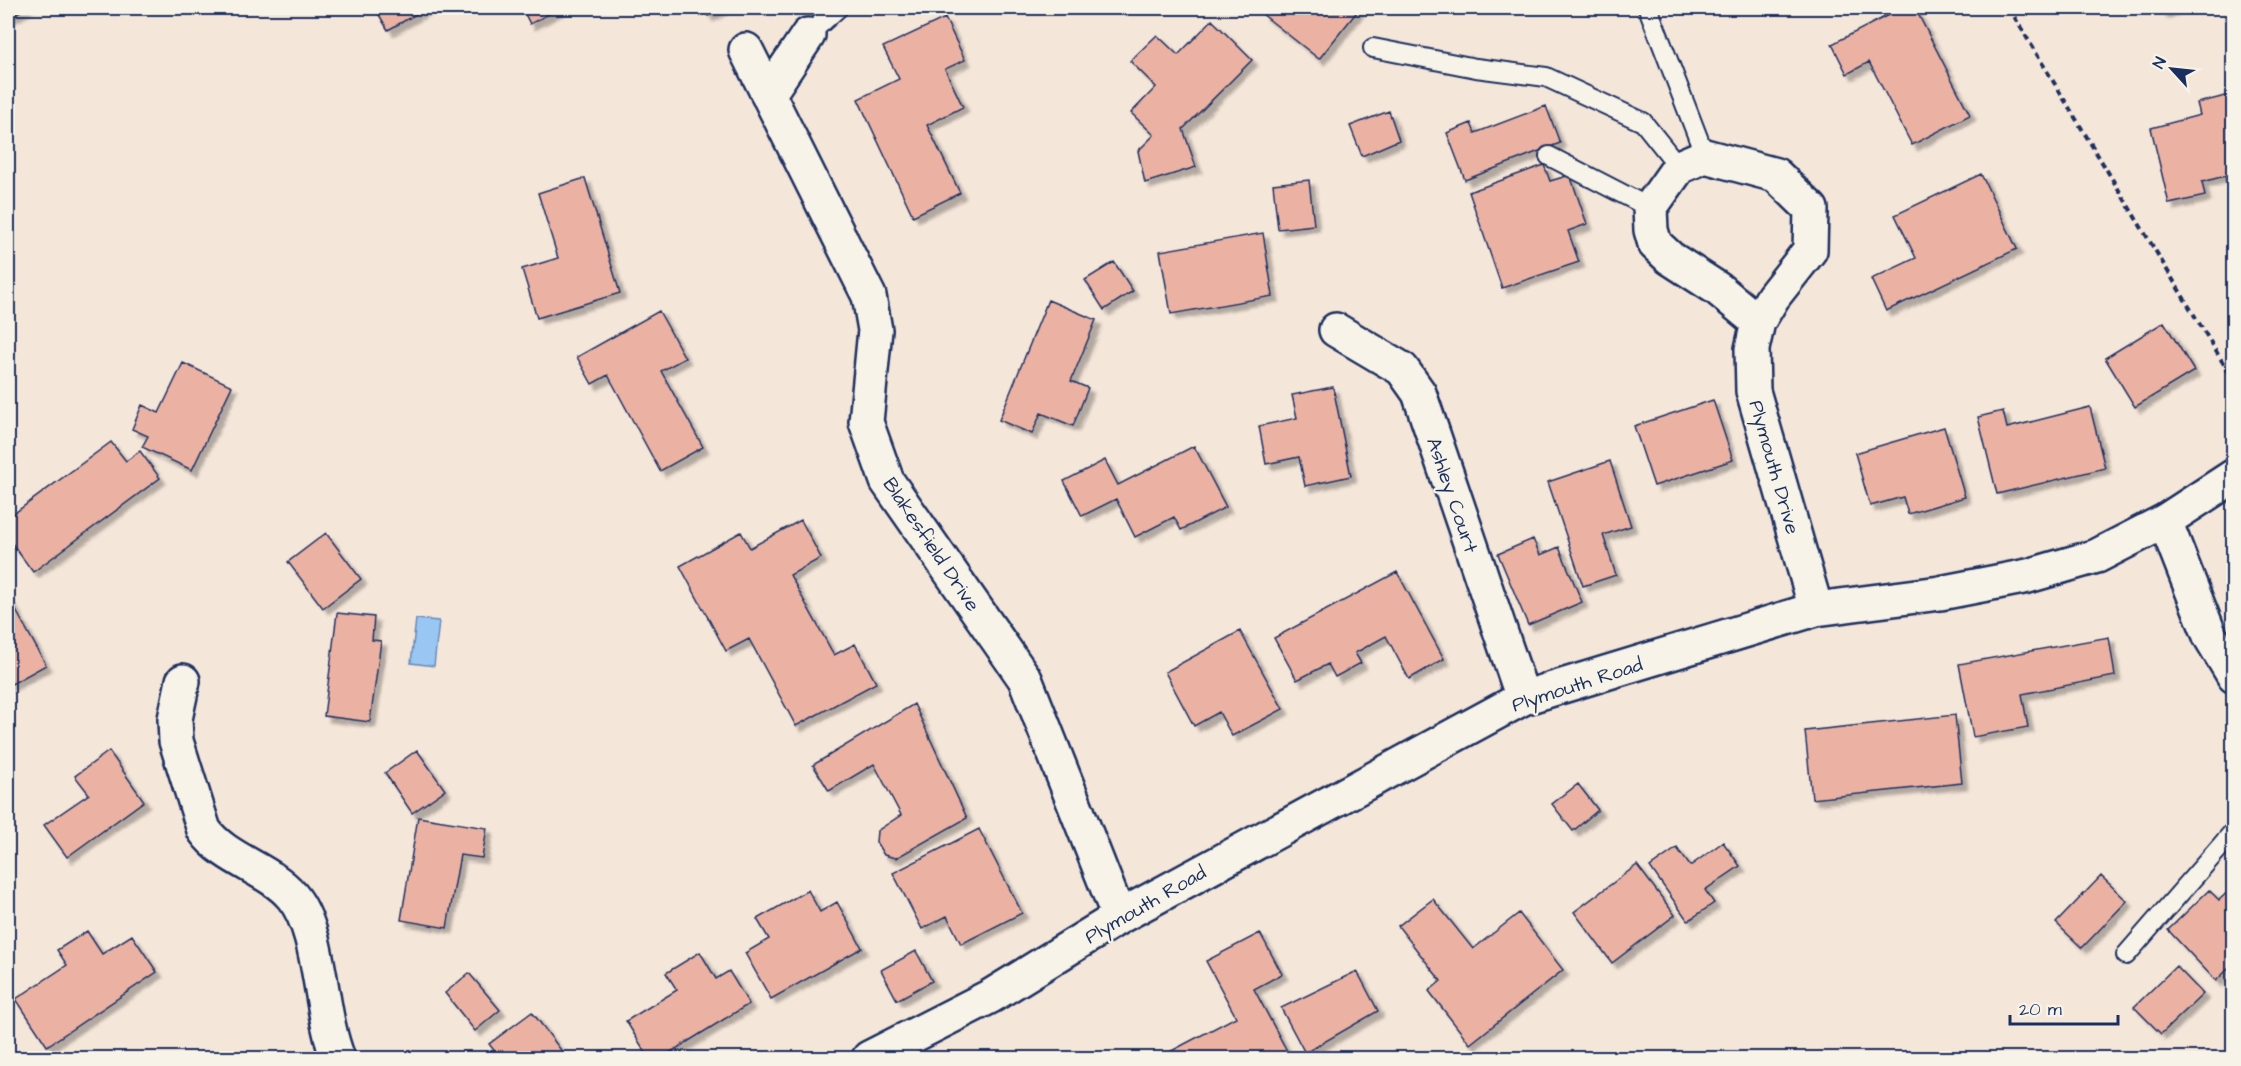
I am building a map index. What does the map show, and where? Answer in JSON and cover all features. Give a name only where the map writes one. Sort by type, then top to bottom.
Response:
[{"type":"street","points":[[768,95],[808,35]]},
{"type":"street","name":"Blakesfield Drive","points":[[746,50],[869,296],[875,330],[866,422],[887,481],[1025,679],[1119,917]]},
{"type":"street","points":[[1692,161],[1650,208],[1651,230],[1655,244],[1670,258],[1718,289],[1758,322]]},
{"type":"street","name":"Plymouth Drive","points":[[1692,161],[1776,175],[1811,210],[1810,250],[1773,297],[1758,322],[1752,349],[1754,391],[1816,609]]},
{"type":"street","name":"Ashley Court","points":[[1336,330],[1402,369],[1419,393],[1523,698]]},
{"type":"street","name":"Plymouth Road","points":[[868,1059],[991,996],[1119,917],[1523,698],[1816,609],[1940,593],[2028,576],[2097,556],[2165,521],[2234,476]]},
{"type":"street","points":[[2165,521],[2210,636],[2234,676]]},
{"type":"street","points":[[183,681],[175,719],[176,741],[204,830],[213,842],[283,886],[294,898],[310,929],[330,1039],[338,1059]]},
{"type":"lane","points":[[808,35],[838,8]]},
{"type":"lane","points":[[1648,8],[1692,161]]},
{"type":"lane","points":[[1373,48],[1476,68],[1546,77],[1642,122],[1692,161]]},
{"type":"lane","points":[[1549,156],[1650,208]]},
{"type":"lane","points":[[2126,955],[2234,831]]},
{"type":"path","points":[[2009,8],[2234,381]]},
{"type":"water","points":[[416,619],[439,621],[434,666],[411,663]]},
{"type":"building","points":[[8,8],[26,8],[8,18]]},
{"type":"building","points":[[375,8],[427,8],[388,30]]},
{"type":"building","points":[[522,8],[560,8],[530,24]]},
{"type":"building","points":[[703,8],[722,8],[708,16]]},
{"type":"building","points":[[1267,8],[1360,8],[1319,59],[1262,14]]},
{"type":"building","points":[[1902,8],[1915,8],[1970,115],[1912,145],[1869,62],[1847,74],[1832,44]]},
{"type":"building","points":[[2160,8],[2174,8],[2163,13]]},
{"type":"building","points":[[945,18],[965,60],[945,69],[963,107],[927,125],[960,193],[913,216],[858,99],[899,79],[883,47]]},
{"type":"building","points":[[1212,20],[1252,60],[1183,129],[1196,167],[1145,183],[1138,151],[1154,135],[1131,113],[1156,87],[1130,61],[1157,35],[1178,55]]},
{"type":"building","points":[[2234,94],[2234,211],[2225,176],[2202,182],[2205,196],[2169,204],[2151,128],[2200,115],[2197,103]]},
{"type":"building","points":[[1546,106],[1560,143],[1465,180],[1447,133],[1471,123],[1475,133]]},
{"type":"building","points":[[1389,111],[1399,140],[1362,156],[1350,126]]},
{"type":"building","points":[[1544,165],[1550,181],[1570,175],[1587,224],[1568,231],[1579,262],[1502,288],[1469,192]]},
{"type":"building","points":[[1981,174],[2017,249],[1886,311],[1871,279],[1916,258],[1895,215]]},
{"type":"building","points":[[585,178],[620,293],[537,318],[522,269],[558,258],[538,193]]},
{"type":"building","points":[[1309,180],[1314,225],[1278,229],[1273,184]]},
{"type":"building","points":[[1263,233],[1273,296],[1171,314],[1160,251]]},
{"type":"building","points":[[1114,262],[1133,291],[1104,310],[1085,280]]},
{"type":"building","points":[[1048,300],[1096,320],[1071,381],[1088,388],[1073,426],[1041,413],[1032,434],[999,420]]},
{"type":"building","points":[[659,311],[685,358],[661,371],[703,447],[660,471],[608,375],[592,384],[577,357]]},
{"type":"building","points":[[2164,322],[2194,371],[2135,407],[2105,358]]},
{"type":"building","points":[[183,363],[232,386],[192,470],[142,447],[148,436],[132,429],[142,405],[159,413]]},
{"type":"building","points":[[1333,387],[1351,476],[1305,486],[1299,457],[1266,464],[1259,426],[1297,418],[1292,395]]},
{"type":"building","points":[[1713,400],[1733,460],[1654,486],[1634,426]]},
{"type":"building","points":[[2090,407],[2105,468],[1997,494],[1978,417],[2003,411],[2007,428]]},
{"type":"building","points":[[1944,427],[1965,497],[1908,514],[1903,497],[1870,506],[1855,453]]},
{"type":"building","points":[[111,442],[126,461],[140,451],[160,478],[33,572],[8,538],[8,518]]},
{"type":"building","points":[[1194,446],[1226,507],[1181,530],[1174,517],[1135,537],[1116,499],[1082,516],[1064,481],[1105,460],[1118,485]]},
{"type":"building","points":[[1610,461],[1631,526],[1603,535],[1616,575],[1583,586],[1548,482]]},
{"type":"building","points":[[801,520],[821,558],[790,575],[834,655],[855,644],[876,683],[796,726],[749,639],[726,651],[680,566],[741,532],[750,548]]},
{"type":"building","points":[[326,533],[361,579],[323,608],[288,562]]},
{"type":"building","points":[[1533,539],[1540,555],[1559,547],[1582,602],[1528,625],[1498,554]]},
{"type":"building","points":[[1397,572],[1444,659],[1409,679],[1386,636],[1355,653],[1361,663],[1335,677],[1328,664],[1297,680],[1274,638]]},
{"type":"building","points":[[8,596],[46,665],[8,686]]},
{"type":"building","points":[[337,613],[374,617],[372,640],[381,641],[370,722],[324,716]]},
{"type":"building","points":[[1240,631],[1283,709],[1232,736],[1219,712],[1194,726],[1165,672]]},
{"type":"building","points":[[2109,637],[2115,676],[2022,694],[2028,727],[1973,737],[1959,664]]},
{"type":"building","points":[[914,704],[967,818],[896,858],[884,855],[876,842],[877,831],[901,815],[874,764],[829,791],[813,765]]},
{"type":"building","points":[[1955,715],[1962,783],[1812,799],[1805,731]]},
{"type":"building","points":[[417,750],[445,790],[412,813],[385,773]]},
{"type":"building","points":[[109,751],[144,801],[67,857],[44,825],[89,794],[75,776]]},
{"type":"building","points":[[1578,784],[1598,810],[1573,831],[1552,804]]},
{"type":"building","points":[[418,817],[487,828],[482,858],[460,855],[447,928],[401,920]]},
{"type":"building","points":[[979,829],[1022,913],[961,944],[947,916],[922,929],[893,873]]},
{"type":"building","points":[[1723,842],[1740,866],[1705,890],[1714,903],[1688,921],[1650,867],[1677,848],[1690,866]]},
{"type":"building","points":[[1637,865],[1675,915],[1612,963],[1574,912]]},
{"type":"building","points":[[2101,876],[2127,901],[2082,948],[2056,923]]},
{"type":"building","points":[[2234,886],[2234,967],[2232,965],[2216,981],[2168,930],[2209,890],[2219,900]]},
{"type":"building","points":[[808,890],[820,912],[837,902],[862,948],[771,999],[745,953],[769,939],[757,919]]},
{"type":"building","points":[[1433,899],[1473,949],[1519,913],[1563,970],[1470,1044],[1429,991],[1441,981],[1398,926]]},
{"type":"building","points":[[87,931],[102,954],[132,935],[157,972],[47,1046],[16,999],[67,965],[57,950]]},
{"type":"building","points":[[1260,933],[1282,974],[1254,989],[1287,1051],[1273,1058],[1161,1058],[1236,1017],[1206,961]]},
{"type":"building","points":[[916,951],[932,981],[897,1000],[881,970]]},
{"type":"building","points":[[700,952],[716,979],[729,971],[749,1004],[661,1058],[649,1058],[626,1021],[677,990],[666,973]]},
{"type":"building","points":[[2176,966],[2203,994],[2161,1034],[2134,1007]]},
{"type":"building","points":[[1357,971],[1378,1011],[1305,1053],[1281,1008]]},
{"type":"building","points":[[469,973],[500,1010],[475,1031],[445,993]]},
{"type":"building","points":[[532,1012],[567,1058],[500,1058],[489,1044]]}]
